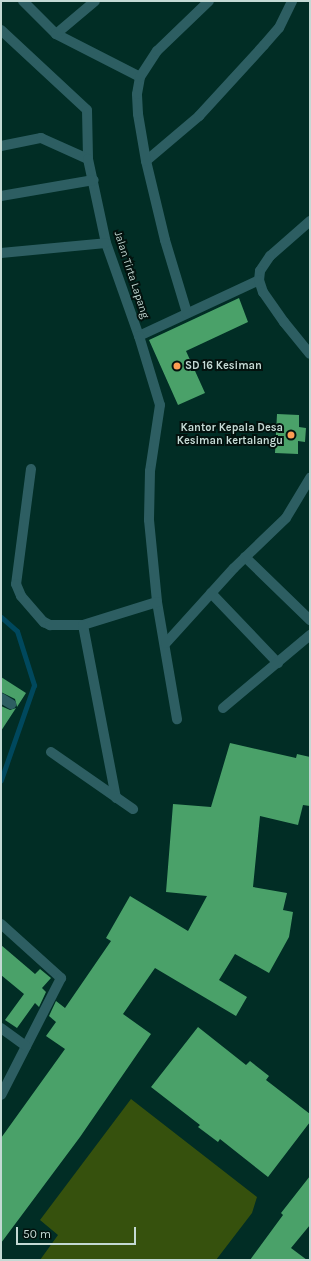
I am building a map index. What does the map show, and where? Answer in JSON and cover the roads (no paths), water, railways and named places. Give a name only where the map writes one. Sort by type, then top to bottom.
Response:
[{"type":"street","points":[[23,1],[56,34],[140,77]]},
{"type":"street","points":[[56,34],[95,1]]},
{"type":"street","points":[[187,314],[165,240],[146,160],[137,103],[140,77],[157,51],[209,1]]},
{"type":"street","points":[[146,160],[199,116],[259,51],[279,28],[292,1]]},
{"type":"street","name":"Jalan Tirta Lapang","points":[[1,30],[87,110],[88,159],[94,180],[106,243],[139,336],[259,280]]},
{"type":"street","points":[[1,146],[41,138],[88,159]]},
{"type":"street","points":[[1,196],[94,180]]},
{"type":"street","points":[[310,221],[270,256],[260,271],[259,280],[263,292],[284,322],[310,354]]},
{"type":"street","points":[[1,253],[106,243]]},
{"type":"street","points":[[139,336],[160,405],[150,471],[149,520],[157,602],[166,643],[177,719]]},
{"type":"street","points":[[31,468],[17,589],[47,624],[83,625],[157,602]]},
{"type":"street","points":[[166,643],[245,557],[286,518],[310,478]]},
{"type":"street","points":[[245,557],[310,620]]},
{"type":"street","points":[[211,593],[278,663]]},
{"type":"street","points":[[83,625],[116,798]]},
{"type":"street","points":[[223,708],[310,635]]},
{"type":"street","points":[[1,698],[11,704]]},
{"type":"street","points":[[51,752],[133,809]]},
{"type":"street","points":[[1,924],[61,978],[2,1089]]},
{"type":"street","points":[[1,1028],[26,1046]]},
{"type":"waterway","points":[[1,617],[17,631],[34,685],[1,780]]},
{"type":"place","name":"SD 16 Kesiman","points":[[177,366]]},
{"type":"place","name":"Kantor Kepala Desa Kesiman kertalangu","points":[[291,435]]}]
